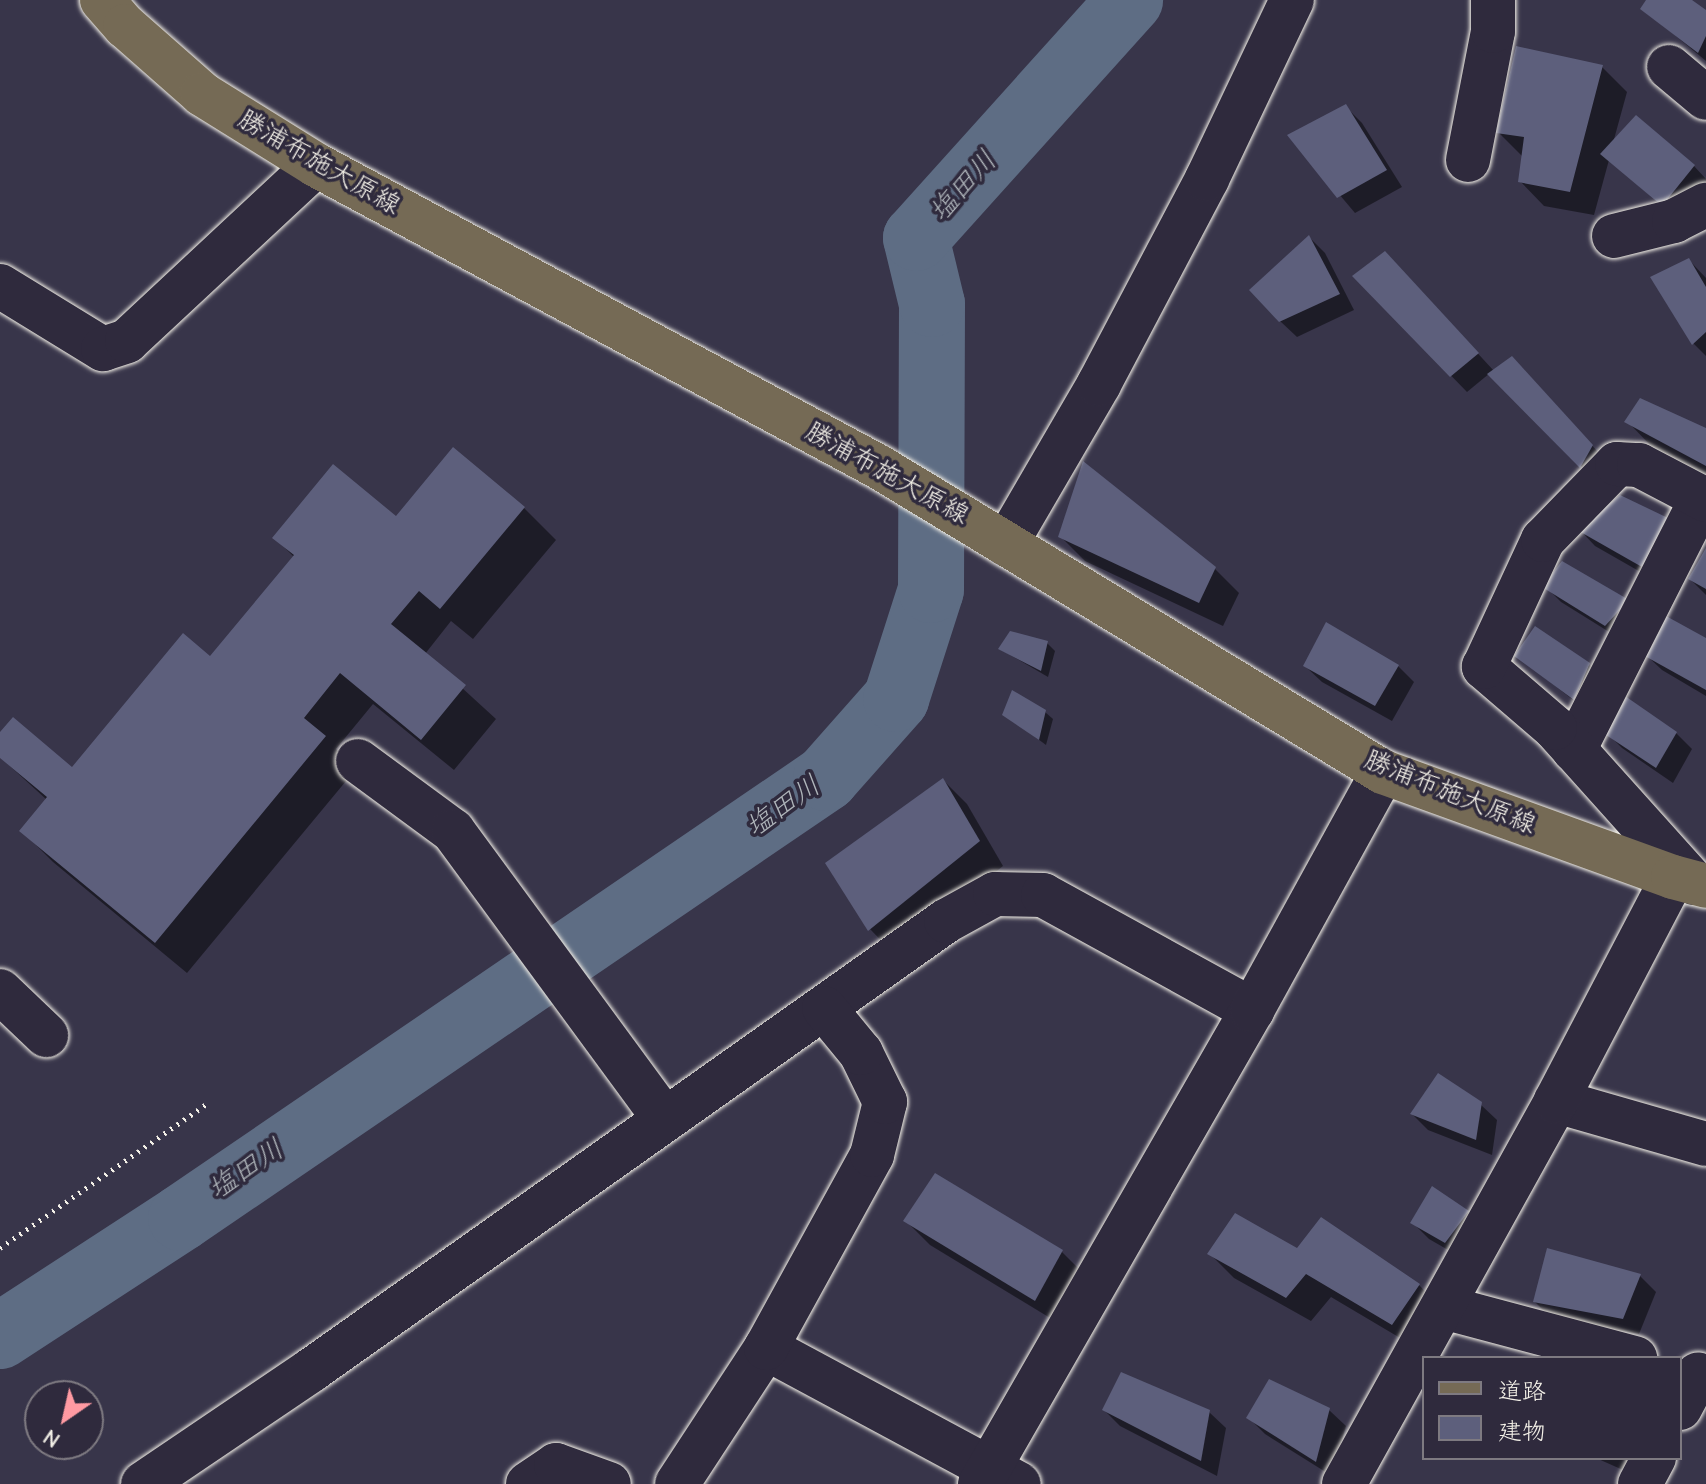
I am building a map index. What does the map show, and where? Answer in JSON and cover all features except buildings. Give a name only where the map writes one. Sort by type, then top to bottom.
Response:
[{"type":"main road","name":"勝浦布施大原線","points":[[102,0],[125,26],[202,94],[316,165],[879,467],[1383,772],[1691,882]]},
{"type":"street","points":[[995,536],[1099,384],[1199,193],[1292,0]]},
{"type":"street","points":[[1468,160],[1493,31],[1493,0]]},
{"type":"street","points":[[1669,67],[1706,98]]},
{"type":"street","points":[[0,286],[103,349],[127,341],[316,165]]},
{"type":"street","points":[[1614,236],[1674,221],[1706,205]]},
{"type":"street","points":[[1344,1484],[1556,1101],[1691,882],[1574,750],[1555,728],[1484,667],[1517,589],[1543,540],[1617,464],[1639,465],[1704,499],[1574,750]]},
{"type":"street","points":[[358,761],[453,831],[665,1120]]},
{"type":"street","points":[[766,1348],[996,1479],[1383,772]]},
{"type":"street","points":[[143,1484],[310,1371],[946,921],[995,894],[1043,895],[1252,1010]]},
{"type":"street","points":[[0,991],[46,1035]]},
{"type":"street","points":[[677,1484],[766,1348],[872,1155],[885,1102],[861,1053],[824,1008]]},
{"type":"street","points":[[1556,1101],[1706,1144]]},
{"type":"street","points":[[1443,1307],[1627,1356]]},
{"type":"street","points":[[1640,1484],[1653,1460]]},
{"type":"street","points":[[528,1484],[556,1465],[609,1484]]},
{"type":"path","points":[[0,1248],[209,1102]]},
{"type":"waterway","name":"塩田川","points":[[0,1336],[181,1218],[826,778],[896,699],[931,590],[932,304],[916,238],[1130,0]]}]
